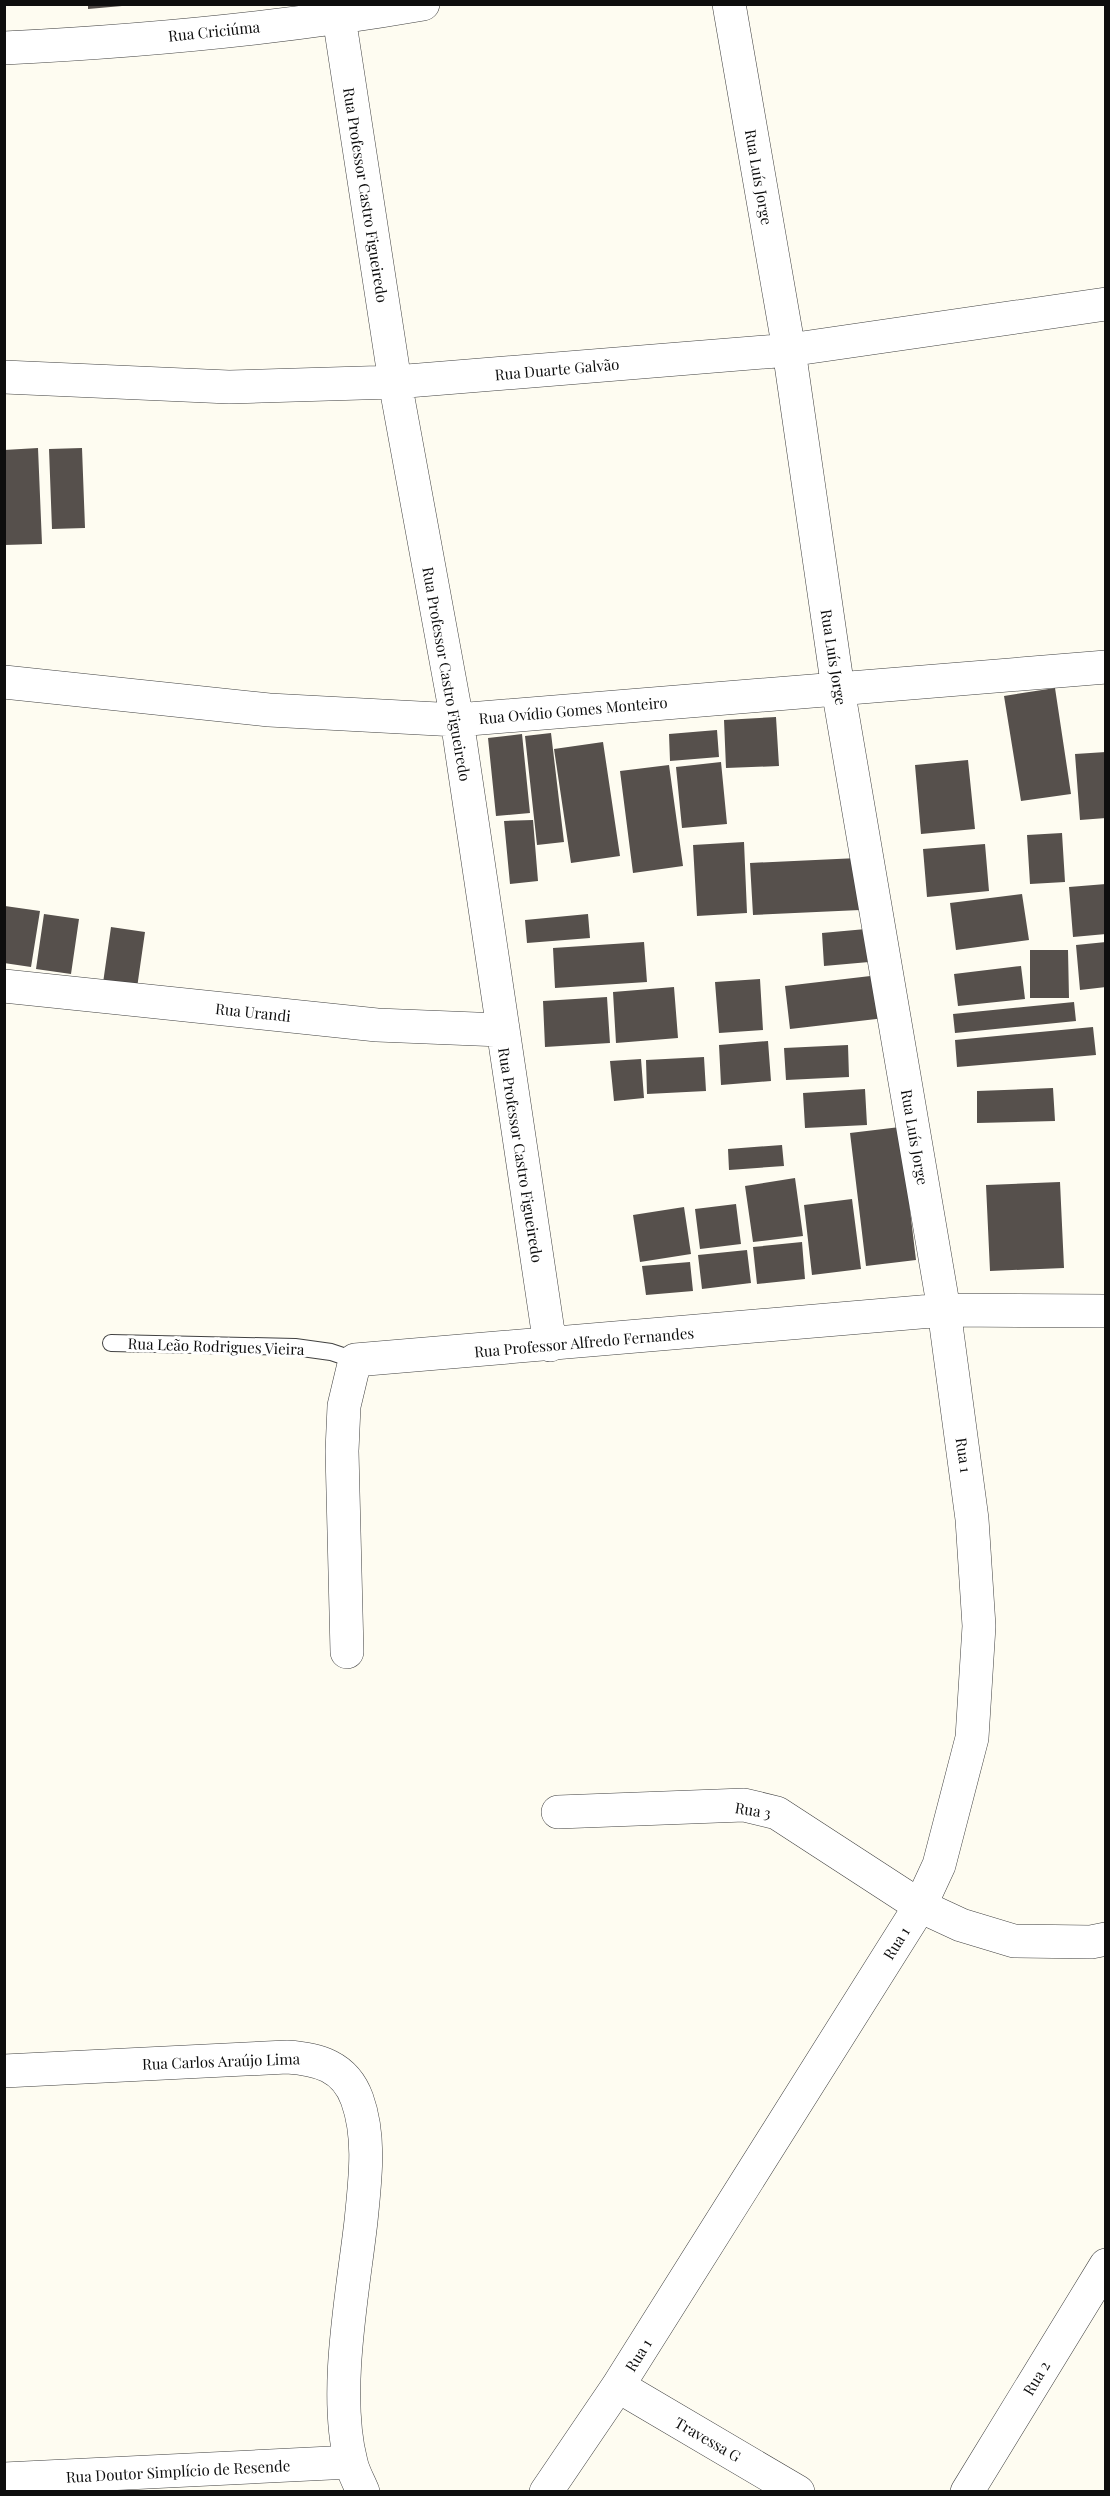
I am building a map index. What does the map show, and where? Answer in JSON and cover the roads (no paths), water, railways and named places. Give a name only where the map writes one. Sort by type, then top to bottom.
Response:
[{"type":"street","name":"Rua Criciúma","points":[[4,48],[78,45],[338,12],[423,4]]},
{"type":"street","name":"Rua Luís Jorge","points":[[729,4],[789,350],[838,690],[944,1310]]},
{"type":"street","name":"Rua Professor Castro Figueiredo","points":[[338,12],[395,382],[457,720],[501,1030],[550,1345]]},
{"type":"street","name":"Rua Duarte Galvão","points":[[4,377],[229,387],[395,382],[789,350],[1106,304]]},
{"type":"street","name":"Rua Ovídio Gomes Monteiro","points":[[4,682],[269,710],[457,720],[1106,667]]},
{"type":"street","name":"Rua Urandi","points":[[4,986],[377,1025],[501,1030]]},
{"type":"street","name":"Rua Professor Alfredo Fernandes","points":[[355,1360],[944,1310],[1106,1311]]},
{"type":"street","name":"Rua 1","points":[[546,2492],[618,2386],[920,1906],[939,1865],[972,1738],[979,1626],[972,1519],[944,1310]]},
{"type":"street","points":[[347,1652],[342,1451],[344,1406],[355,1360]]},
{"type":"street","name":"Rua 3","points":[[558,1812],[744,1805],[771,1812],[920,1906],[961,1925],[1014,1941],[1091,1942],[1106,1939]]},
{"type":"street","name":"Rua Carlos Araújo Lima","points":[[4,2071],[287,2057],[315,2059],[340,2073],[356,2097],[364,2130],[367,2166],[348,2340],[345,2401],[357,2477]]},
{"type":"street","name":"Rua 2","points":[[967,2492],[1106,2265]]},
{"type":"street","name":"Travessa G","points":[[618,2386],[798,2492]]},
{"type":"street","name":"Rua Doutor Simplício de Resende","points":[[4,2479],[357,2477]]},
{"type":"lane","name":"Rua Leão Rodrigues Vieira","points":[[111,1343],[295,1347],[331,1352],[355,1360]]}]
